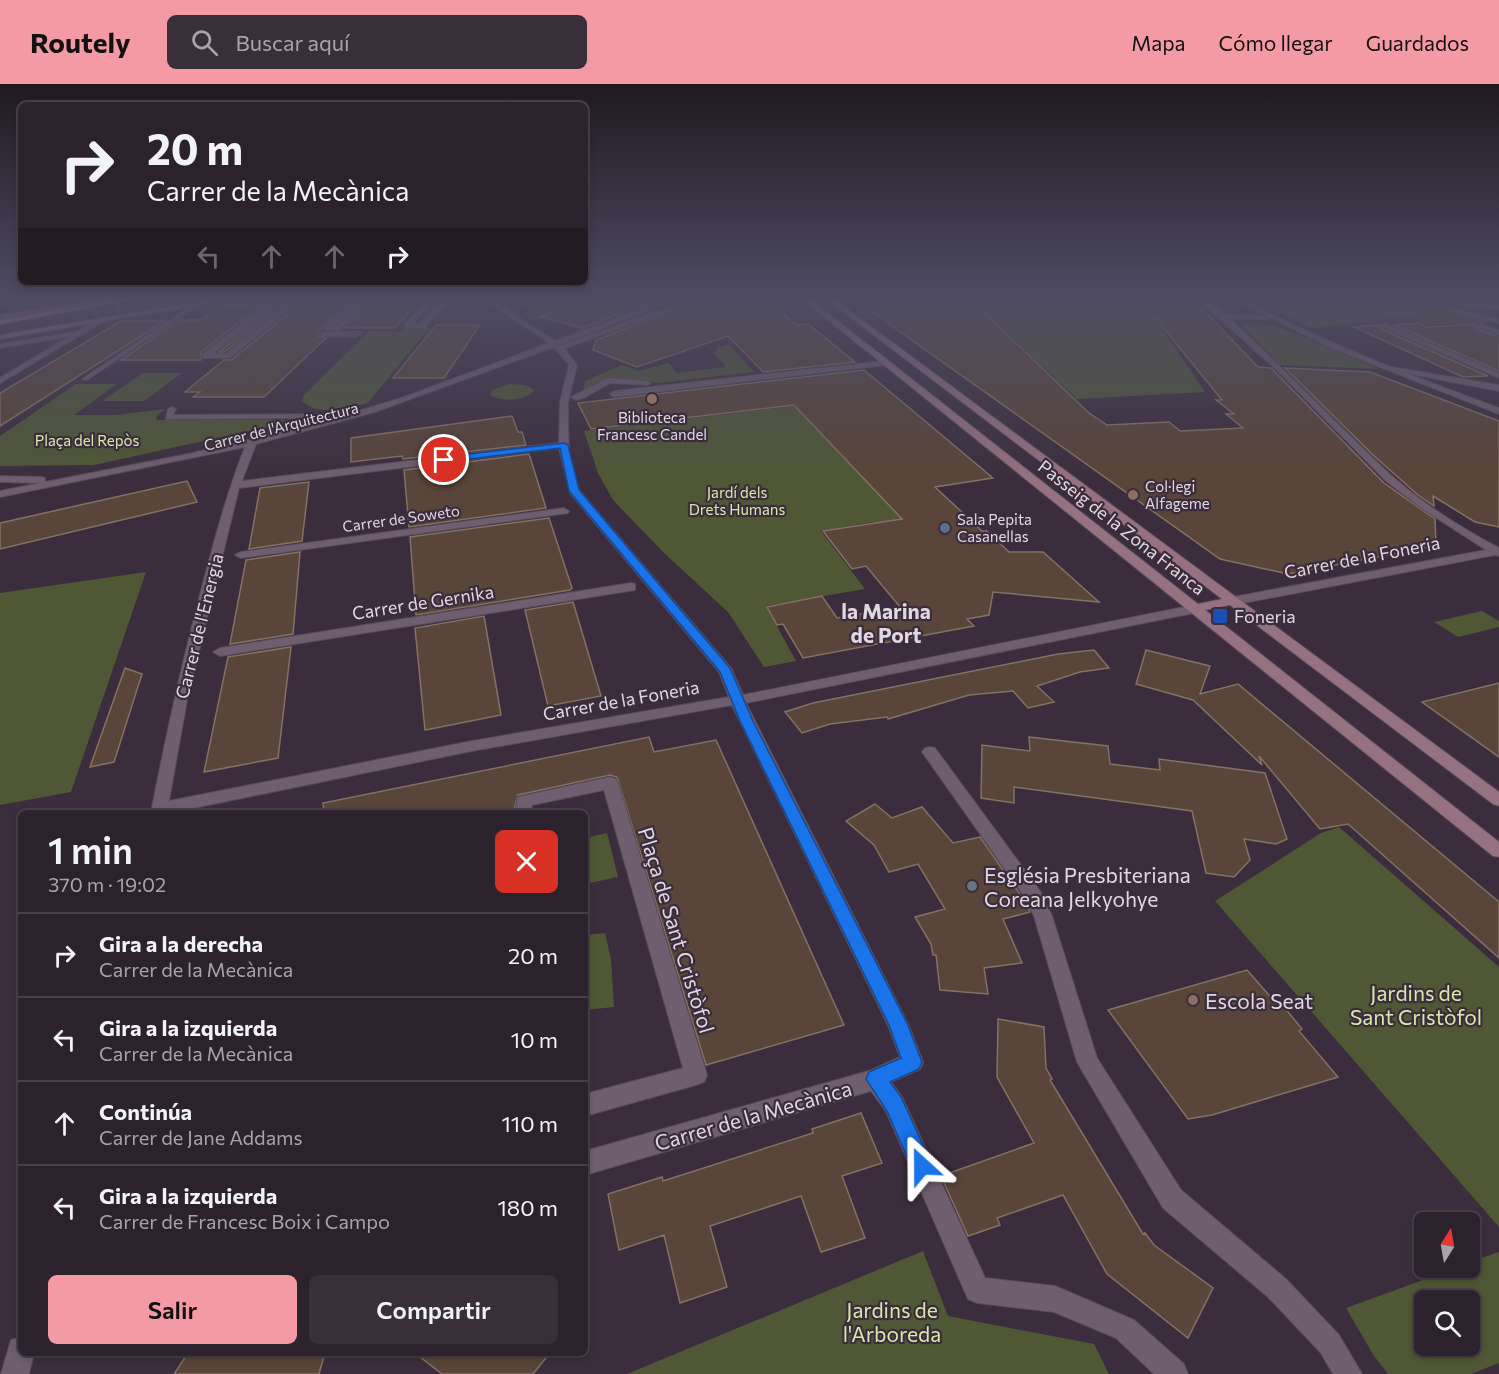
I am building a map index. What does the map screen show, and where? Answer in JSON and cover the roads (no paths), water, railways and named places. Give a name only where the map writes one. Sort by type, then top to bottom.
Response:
[{"type":"main road","name":"Passeig de la Zona Franca","points":[[878,359],[1499,851]]},
{"type":"main road","name":"Passeig de la Zona Franca","points":[[910,359],[1499,800]]},
{"type":"main road","points":[[1194,609],[1233,601]]},
{"type":"street","points":[[0,381],[37,359]]},
{"type":"street","name":"Carrer de l'Arquitectura","points":[[0,503],[249,447],[350,416],[516,359]]},
{"type":"street","name":"Carrer de l'Arquitectura","points":[[0,494],[334,431],[441,396],[524,359]]},
{"type":"street","points":[[568,359],[573,365],[564,402],[564,445],[574,491],[726,671],[738,700]]},
{"type":"street","points":[[1270,359],[1390,479],[1425,506],[1498,552]]},
{"type":"street","points":[[1368,359],[1499,411]]},
{"type":"street","points":[[1462,359],[1499,376]]},
{"type":"street","points":[[614,394],[883,363]]},
{"type":"street","points":[[1389,368],[1499,388]]},
{"type":"street","points":[[575,397],[609,380],[683,386]]},
{"type":"street","points":[[235,484],[564,445]]},
{"type":"street","name":"Carrer de l'Energia","points":[[159,810],[188,668],[235,484],[249,447]]},
{"type":"street","name":"Carrer de l'Arquitectura","points":[[0,479],[74,480]]},
{"type":"street","name":"Carrer de Soweto","points":[[241,555],[564,511]]},
{"type":"street","name":"Carrer de la Foneria","points":[[1233,601],[1498,552]]},
{"type":"street","name":"Carrer de Gernika","points":[[220,652],[631,586]]},
{"type":"street","name":"Carrer de la Foneria","points":[[164,810],[472,746],[738,700],[1194,609]]},
{"type":"street","name":"Carrer de la Mecànica","points":[[588,1162],[876,1079],[912,1062],[901,1033],[746,721],[738,700]]},
{"type":"street","points":[[930,752],[1034,896],[1043,916],[1088,1062],[1172,1199],[1277,1288],[1330,1344],[1348,1374]]},
{"type":"street","name":"Plaça de Sant Cristòfol","points":[[523,810],[524,801],[610,783],[696,1075],[588,1104]]},
{"type":"street","points":[[876,1079],[894,1104],[977,1290],[1055,1299],[1125,1329],[1174,1374]]},
{"type":"street","points":[[15,1374],[20,1356]]},
{"type":"lane","points":[[85,379],[114,359]]},
{"type":"lane","name":"Carrer de l'Arquitectura","points":[[172,409],[169,417],[350,416]]},
{"type":"place","name":"Biblioteca Francesc Candel","points":[[652,399]]},
{"type":"place","name":"Col·legi Alfageme","points":[[1133,495]]},
{"type":"place","name":"Sala Pepita Casanellas","points":[[945,528]]},
{"type":"place","name":"Foneria","points":[[1220,616]]},
{"type":"place","name":"Església Presbiteriana Coreana Jelkyohye","points":[[972,886]]},
{"type":"place","name":"Escola Seat","points":[[1193,1000]]},
{"type":"district","name":"la Marina de Port","points":[[886,622]]},
{"type":"park label","name":"Plaça del Repòs","points":[[87,440]]},
{"type":"park label","name":"Jardí dels Drets Humans","points":[[737,500]]},
{"type":"park label","name":"Jardins de Sant Cristòfol","points":[[1416,1004]]},
{"type":"park label","name":"Jardins de l'Arboreda","points":[[892,1321]]}]
